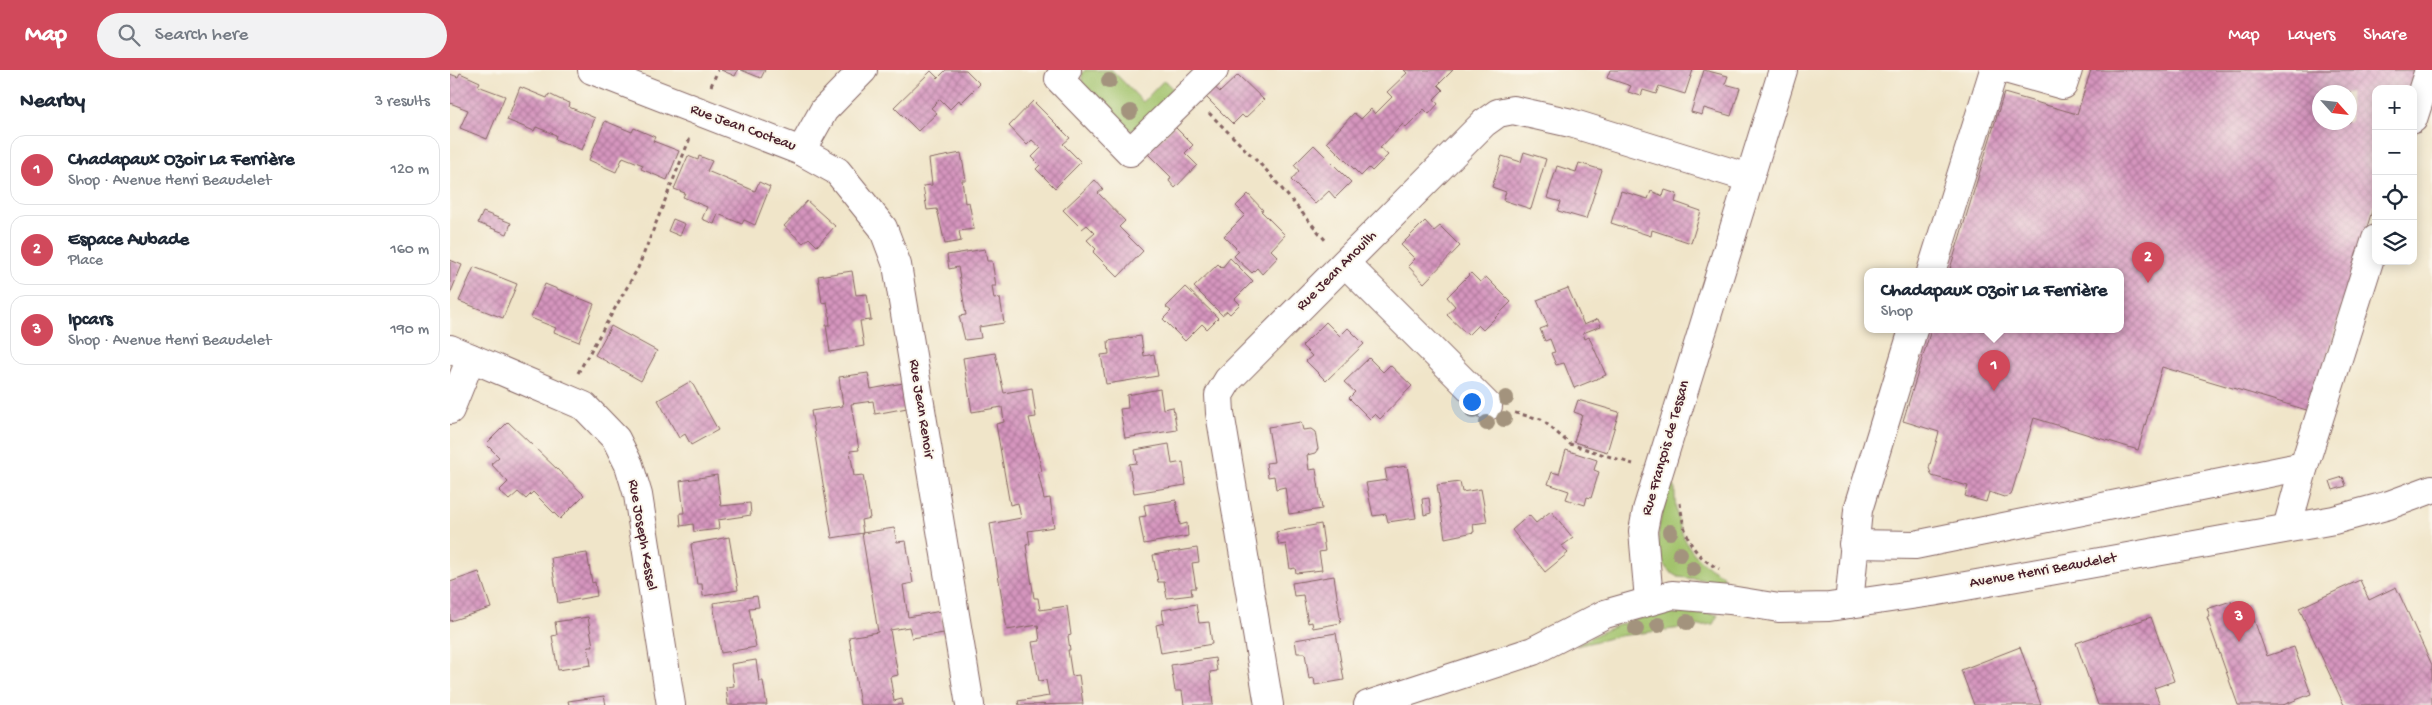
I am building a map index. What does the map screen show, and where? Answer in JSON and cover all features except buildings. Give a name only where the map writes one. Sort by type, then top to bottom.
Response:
[{"type":"street","name":"Rue Jean Cocteau","points":[[592,70],[700,114],[800,151],[824,110],[863,70]]},
{"type":"street","points":[[1067,70],[1058,79],[1130,152],[1214,70]]},
{"type":"street","name":"Rue François de Tessan","points":[[1650,600],[1643,531],[1647,510],[1783,70]]},
{"type":"street","points":[[1932,268],[1994,70]]},
{"type":"street","points":[[2009,70],[2063,85],[2068,70]]},
{"type":"street","points":[[2417,107],[2429,70]]},
{"type":"street","name":"Rue Jean Anouilh","points":[[1269,705],[1220,414],[1219,395],[1228,380],[1484,123],[1498,114],[1513,110],[1570,122],[1749,178]]},
{"type":"street","name":"Rue Jean Renoir","points":[[800,151],[837,171],[883,228],[897,265],[970,705]]},
{"type":"street","points":[[2286,528],[2372,252]]},
{"type":"street","points":[[1345,263],[1488,406]]},
{"type":"street","points":[[1848,604],[1858,510],[1912,333]]},
{"type":"street","points":[[450,410],[461,354]]},
{"type":"street","name":"Rue Joseph Kessel","points":[[461,354],[584,406],[616,439],[629,465],[638,495],[671,705]]},
{"type":"street","points":[[1853,544],[1915,545],[2304,466]]},
{"type":"street","name":"Avenue Henri Beaudelet","points":[[1650,600],[1672,595],[1730,600],[1779,608],[1829,607],[1932,592],[2286,528],[2361,513],[2432,489]]},
{"type":"street","points":[[1368,705],[1533,651],[1605,614],[1650,600]]},
{"type":"path","points":[[565,397],[638,268],[718,70]]},
{"type":"path","points":[[1189,94],[1266,170],[1345,263]]},
{"type":"path","points":[[1488,406],[1541,420],[1570,444],[1636,465]]},
{"type":"path","points":[[1680,500],[1685,532],[1691,544],[1698,555],[1707,563],[1723,571]]},
{"type":"green space","points":[[1085,70],[1112,70],[1143,102],[1164,80],[1177,93],[1142,130],[1123,130],[1082,89],[1082,73]]},
{"type":"green space","points":[[1671,483],[1675,487],[1677,515],[1685,540],[1700,560],[1723,575],[1725,582],[1678,577],[1668,570],[1661,560],[1658,548],[1658,534],[1660,520]]},
{"type":"green space","points":[[1692,611],[1718,615],[1713,624],[1619,636],[1576,646],[1589,638],[1631,621],[1661,614]]},
{"type":"place","name":"Espace Aubade","points":[[2148,283]]},
{"type":"place","name":"Chadapaux Ozoir La Ferrière","points":[[1994,391]]},
{"type":"place","name":"Ipcars","points":[[2239,642]]}]
